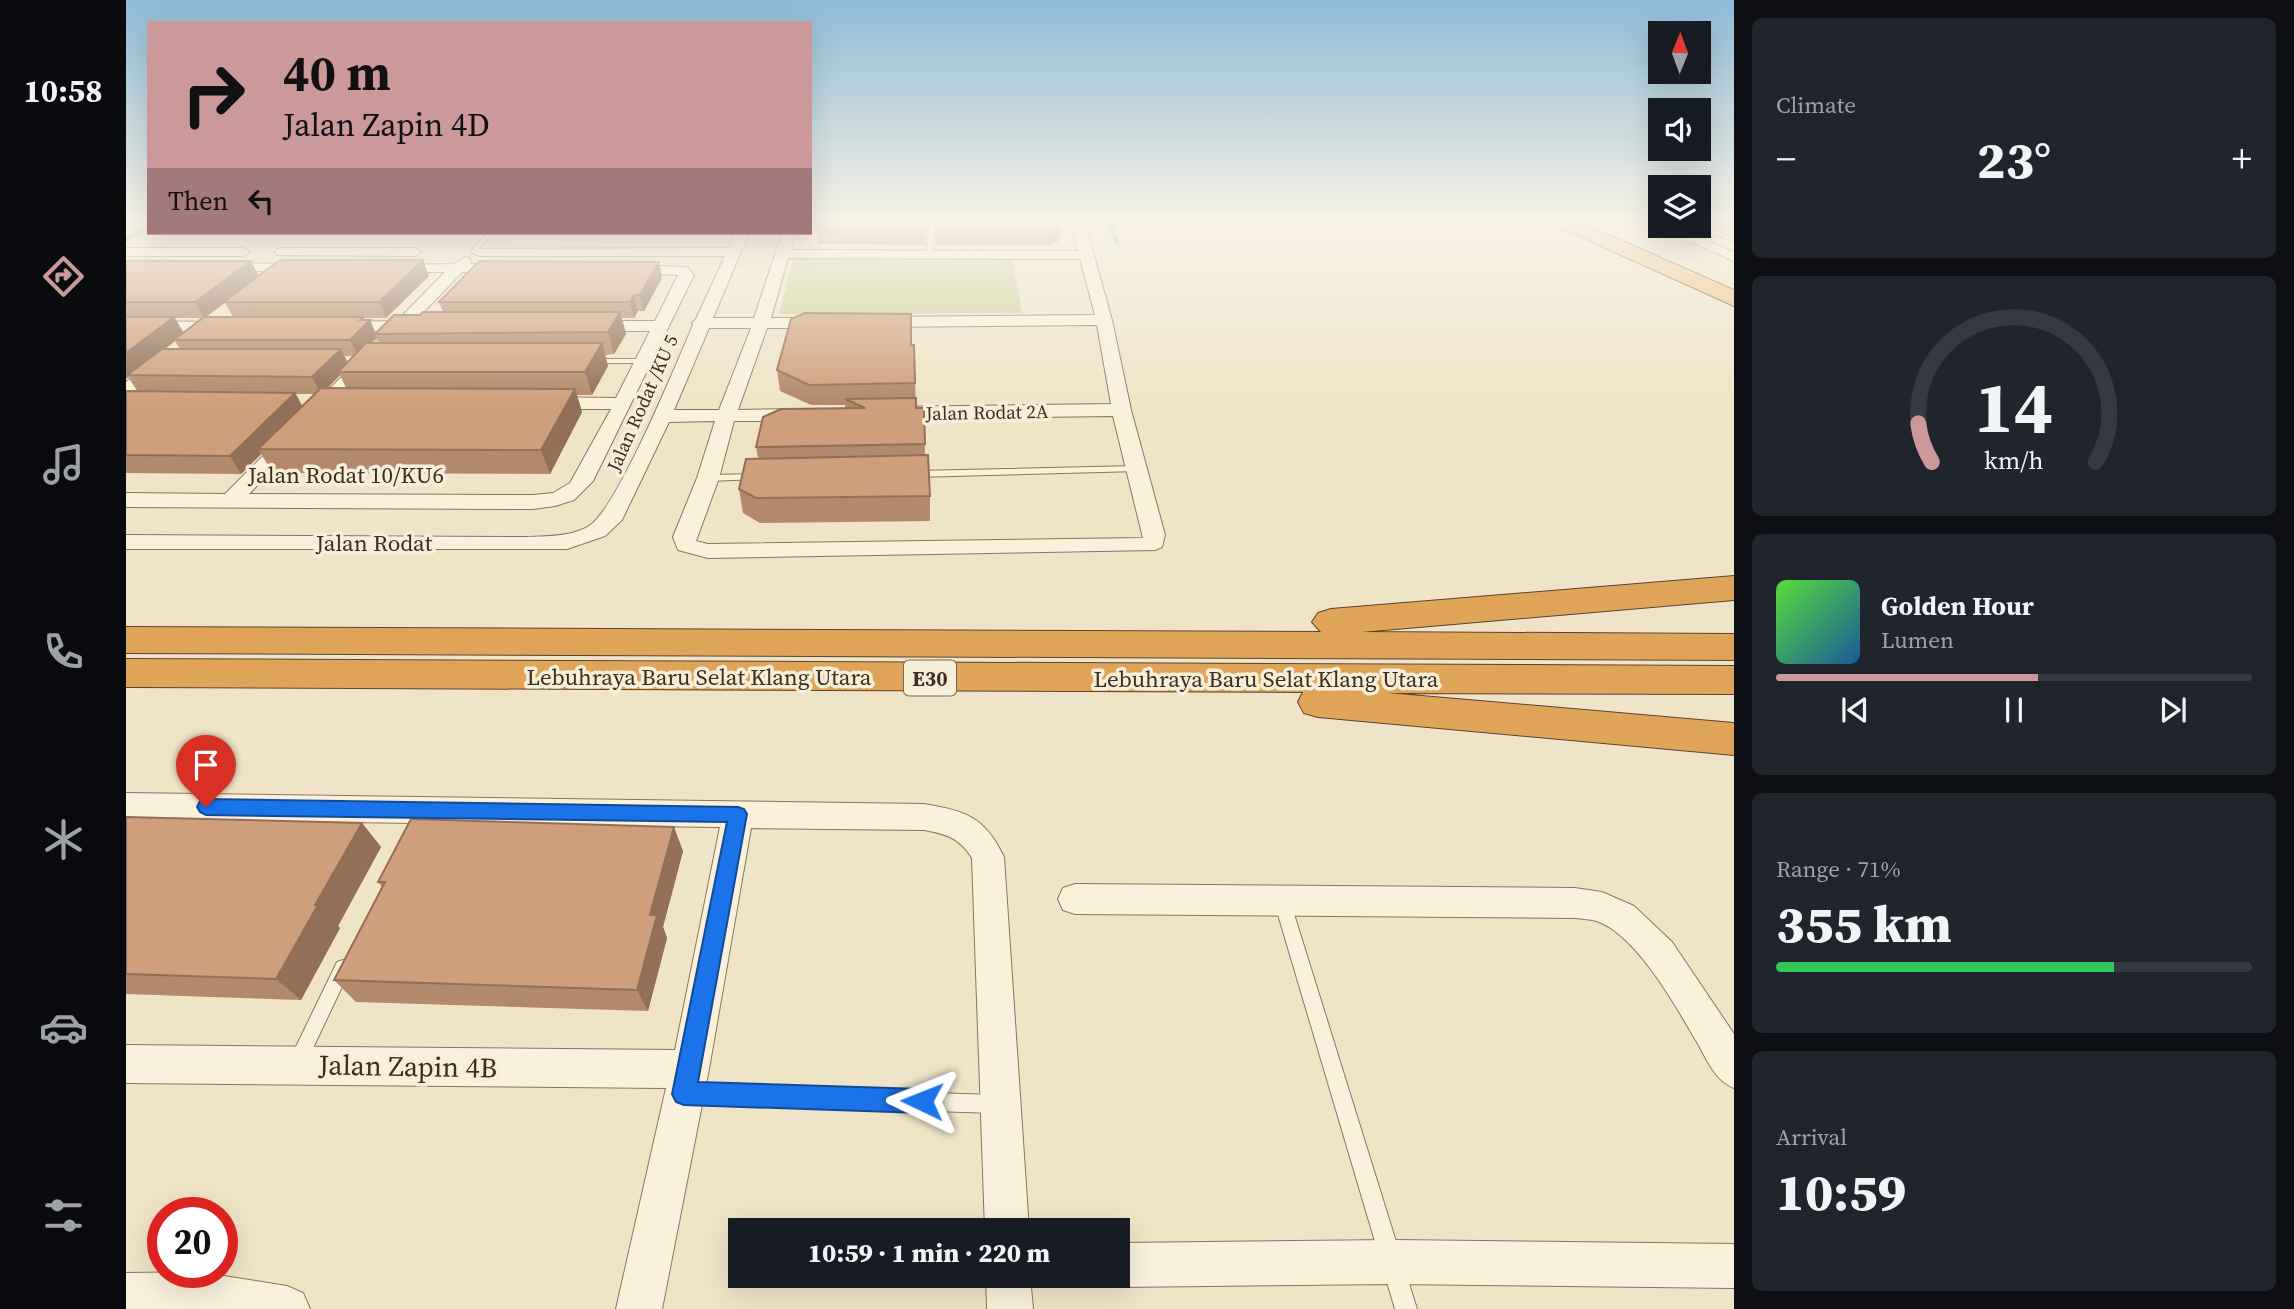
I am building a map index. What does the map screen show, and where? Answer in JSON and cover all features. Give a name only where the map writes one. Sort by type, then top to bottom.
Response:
[{"type":"highway","points":[[1694,281],[1734,299]]},
{"type":"highway","points":[[976,644],[1162,630],[1441,615],[1734,588]]},
{"type":"highway","name":"Lebuhraya Baru Selat Klang Utara","points":[[126,640],[1724,647]]},
{"type":"highway","name":"Lebuhraya Baru Selat Klang Utara","points":[[126,673],[1734,680]]},
{"type":"highway","points":[[680,677],[1266,697],[1734,739]]},
{"type":"street","points":[[263,284],[267,281]]},
{"type":"street","points":[[229,502],[402,326],[442,281]]},
{"type":"street","points":[[529,403],[623,404],[683,281]]},
{"type":"street","name":"Jalan Rodat /KU 5","points":[[614,514],[662,416],[719,281]]},
{"type":"street","points":[[774,281],[726,416],[708,478],[683,541],[698,550],[1147,545],[1154,542],[1121,410],[1094,281]]},
{"type":"street","points":[[131,398],[176,354],[230,310]]},
{"type":"street","points":[[700,323],[1104,320]]},
{"type":"street","points":[[126,326],[250,326]]},
{"type":"street","points":[[319,326],[429,326]]},
{"type":"street","points":[[579,326],[661,327]]},
{"type":"street","points":[[301,402],[354,402]]},
{"type":"street","name":"Jalan Rodat 10/KU6","points":[[126,500],[533,502],[565,497],[575,492],[582,481],[623,404]]},
{"type":"street","name":"Jalan Rodat 2A","points":[[876,414],[1121,410]]},
{"type":"street","points":[[662,416],[822,414]]},
{"type":"street","name":"Jalan Rodat","points":[[126,542],[567,542],[597,531],[614,514]]},
{"type":"street","points":[[126,806],[417,816],[738,814],[924,817],[959,823],[979,837],[988,857],[1007,1218]]},
{"type":"street","points":[[639,1309],[687,1081],[738,814]]},
{"type":"street","points":[[1075,899],[1575,904],[1603,908],[1633,926],[1657,947],[1734,1069]]},
{"type":"street","name":"Jalan Zapin 4B","points":[[126,1064],[296,1064],[687,1081]]},
{"type":"street","points":[[1130,1265],[1392,1262],[1734,1266]]},
{"type":"street","points":[[1009,1288],[1010,1309]]},
{"type":"street","points":[[126,1296],[198,1295],[287,1309]]},
{"type":"lane","points":[[575,361],[644,361]]},
{"type":"lane","points":[[902,474],[1137,469]]},
{"type":"lane","points":[[708,478],[763,477]]},
{"type":"lane","points":[[1282,900],[1406,1309]]},
{"type":"lane","points":[[296,1064],[349,955]]},
{"type":"lane","points":[[687,1081],[1002,1104]]},
{"type":"green space","points":[[787,281],[1016,281],[1022,313],[779,314]]},
{"type":"building","points":[[126,281],[224,281],[195,302],[126,302]]},
{"type":"building","points":[[252,281],[401,281],[379,302],[224,302]]},
{"type":"building","points":[[459,281],[648,281],[640,295],[634,295],[630,302],[439,302]]},
{"type":"building","points":[[423,312],[620,312],[608,332],[375,334],[394,315],[420,315]]},
{"type":"building","points":[[805,313],[911,314],[915,383],[809,385],[777,370],[791,319]]},
{"type":"building","points":[[126,317],[174,317],[126,353]]},
{"type":"building","points":[[204,317],[363,317],[360,320],[370,320],[350,340],[174,340]]},
{"type":"building","points":[[366,343],[602,343],[585,372],[338,372]]},
{"type":"building","points":[[162,349],[341,349],[312,377],[127,375]]},
{"type":"building","points":[[321,388],[575,389],[541,450],[258,449]]},
{"type":"building","points":[[126,391],[295,393],[230,456],[126,455]]},
{"type":"building","points":[[916,398],[916,408],[924,408],[925,444],[756,447],[763,417],[781,409],[865,408],[845,399]]},
{"type":"building","points":[[928,455],[930,496],[756,498],[739,489],[746,459]]},
{"type":"building","points":[[126,817],[362,823],[276,979],[126,974]]},
{"type":"building","points":[[411,819],[674,827],[650,915],[657,915],[637,990],[334,980],[385,882],[378,882]]},
{"type":"route","points":[[206,807],[738,814],[684,1094],[922,1101]]}]
